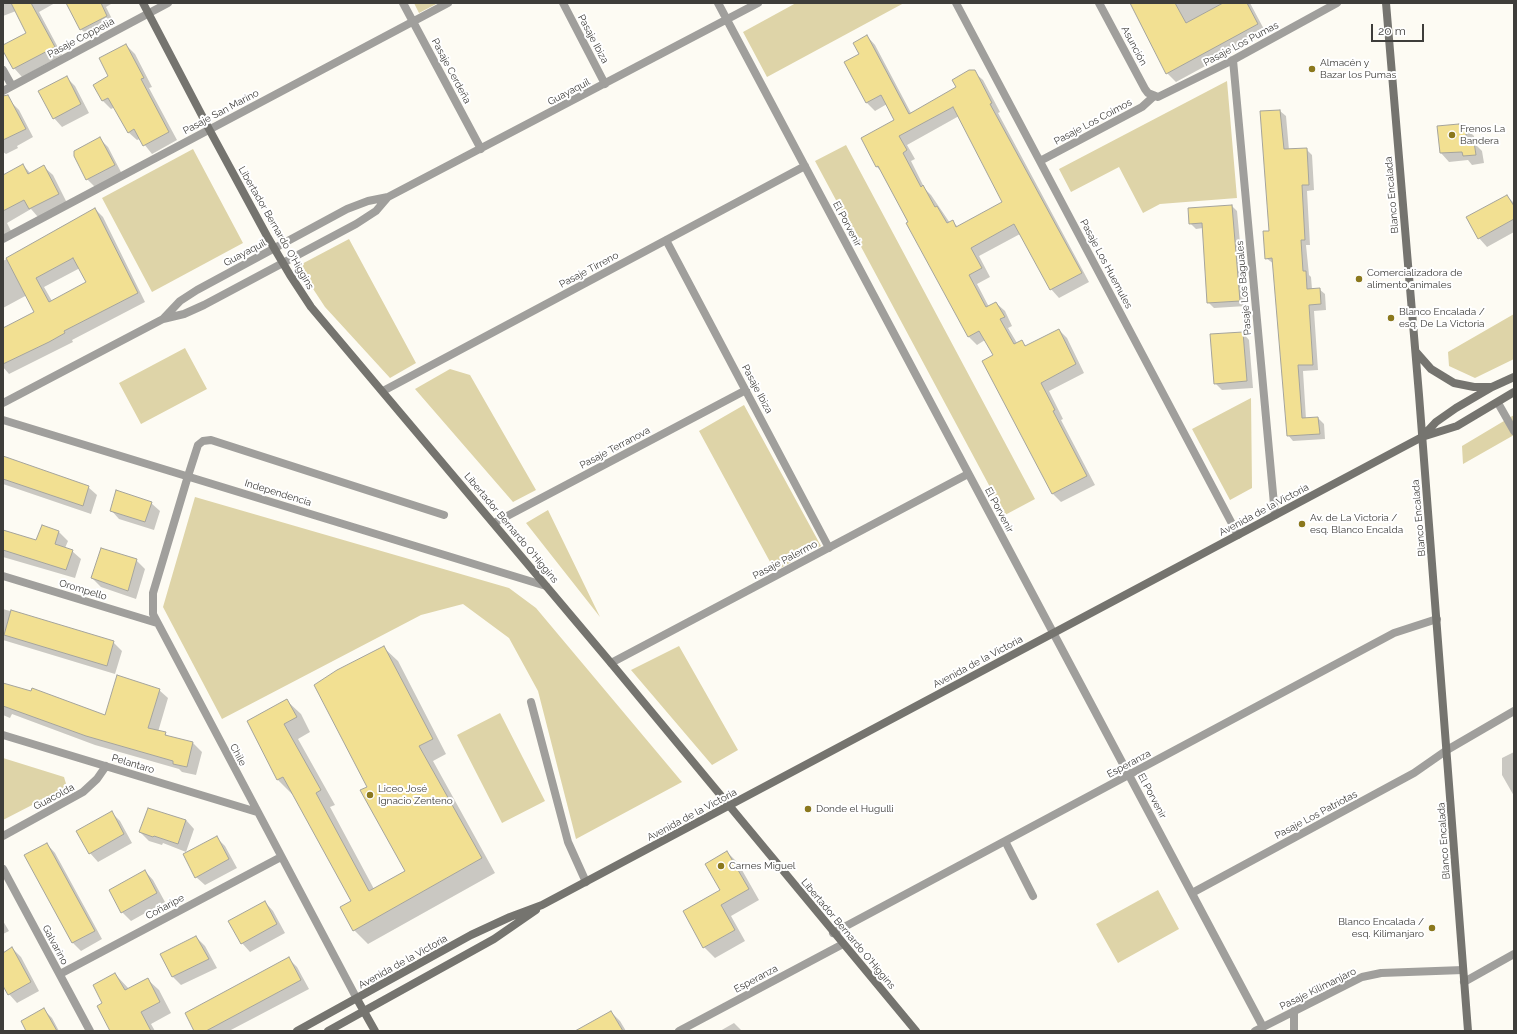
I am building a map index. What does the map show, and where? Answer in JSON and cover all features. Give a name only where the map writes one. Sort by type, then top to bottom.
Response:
[{"type":"street","name":"Libertador Bernardo O'Higgins","points":[[143,3],[209,130],[274,249],[311,307],[611,663],[833,933],[916,1031]]},
{"type":"street","name":"Pasaje Coppelia","points":[[3,91],[168,3]]},
{"type":"street","name":"Pasaje Cerdeña","points":[[403,3],[481,149]]},
{"type":"street","name":"Pasaje San Marino","points":[[3,239],[448,3]]},
{"type":"street","name":"Pasaje Ibiza","points":[[563,3],[605,84]]},
{"type":"street","name":"El Porvenir","points":[[718,3],[1263,1027]]},
{"type":"street","name":"Guayaquil","points":[[163,319],[189,295],[274,249],[357,205],[388,197],[758,3]]},
{"type":"street","name":"Pasaje Los Huemules","points":[[956,3],[1238,535]]},
{"type":"street","name":"Asunción","points":[[1100,3],[1145,89],[1153,97]]},
{"type":"street","name":"Pasaje Los Pumas","points":[[1153,97],[1164,96],[1337,3]]},
{"type":"street","name":"Blanco Encalada","points":[[1386,3],[1416,352],[1468,1031]]},
{"type":"street","name":"Pasaje Los Baguales","points":[[1233,60],[1275,515]]},
{"type":"street","points":[[3,70],[12,86]]},
{"type":"street","name":"Pasaje Los Coimos","points":[[1040,161],[1142,108],[1153,97]]},
{"type":"street","name":"Pasaje Tirreno","points":[[383,391],[805,166]]},
{"type":"street","name":"Guayaquil","points":[[3,403],[163,319],[194,310],[282,263],[366,218],[376,211],[388,197]]},
{"type":"street","name":"Pasaje Ibiza","points":[[666,240],[829,548]]},
{"type":"street","points":[[1416,352],[1431,369],[1454,383],[1474,388],[1492,387]]},
{"type":"street","name":"Avenida de la Victoria","points":[[1422,437],[1436,422],[1448,414],[1492,387],[1514,377]]},
{"type":"street","name":"Pasaje Terranova","points":[[494,523],[746,390]]},
{"type":"street","name":"Avenida de la Victoria","points":[[297,1031],[471,935],[510,917],[542,905],[1422,437],[1457,426],[1514,392]]},
{"type":"street","points":[[1498,402],[1514,431]]},
{"type":"street","name":"Independencia","points":[[3,420],[546,586]]},
{"type":"street","name":"Chile","points":[[374,1031],[156,623],[152,606],[153,593],[198,445],[203,441],[210,440],[444,515]]},
{"type":"street","name":"Pasaje Palermo","points":[[611,663],[968,474]]},
{"type":"street","name":"Orompello","points":[[3,576],[156,623]]},
{"type":"street","name":"Esperanza","points":[[833,933],[1394,633],[1437,619]]},
{"type":"street","points":[[531,702],[568,842],[586,882]]},
{"type":"street","name":"Pasaje Los Patriotas","points":[[1192,893],[1414,773],[1447,750],[1514,711]]},
{"type":"street","name":"Pelantaro","points":[[3,735],[257,812]]},
{"type":"street","name":"Guacolda","points":[[3,836],[83,792],[97,779],[106,766]]},
{"type":"street","points":[[1005,841],[1033,896]]},
{"type":"street","name":"Coñaripe","points":[[60,974],[281,856]]},
{"type":"street","name":"Galvarino","points":[[3,869],[90,1031]]},
{"type":"street","name":"Avenida de la Victoria","points":[[328,1031],[494,939],[542,905]]},
{"type":"street","name":"Esperanza","points":[[679,1031],[843,944]]},
{"type":"street","points":[[1464,982],[1514,954]]},
{"type":"street","name":"Pasaje Kilimanjaro","points":[[1255,1031],[1353,981],[1372,975],[1390,972],[1463,970]]},
{"type":"street","points":[[1294,1011],[1294,1031]]},
{"type":"shaded area","points":[[414,3],[438,3],[419,13]]},
{"type":"shaded area","points":[[796,3],[904,3],[767,77],[743,32]]},
{"type":"shaded area","points":[[1227,81],[1237,198],[1160,204],[1143,213],[1119,167],[1071,192],[1059,169]]},
{"type":"shaded area","points":[[846,145],[1035,499],[1005,515],[815,161]]},
{"type":"shaded area","points":[[193,149],[243,243],[152,292],[102,198]]},
{"type":"shaded area","points":[[349,239],[416,363],[390,378],[325,307],[298,266]]},
{"type":"shaded area","points":[[1514,314],[1514,359],[1475,378],[1449,366],[1448,352]]},
{"type":"shaded area","points":[[185,348],[207,389],[141,424],[119,383]]},
{"type":"shaded area","points":[[450,369],[470,375],[536,490],[513,502],[415,389]]},
{"type":"shaded area","points":[[1251,398],[1252,488],[1230,500],[1192,429]]},
{"type":"shaded area","points":[[744,405],[821,546],[775,571],[699,431]]},
{"type":"shaded area","points":[[1514,415],[1514,435],[1463,464],[1462,446]]},
{"type":"shaded area","points":[[195,497],[509,588],[536,608],[682,782],[576,839],[538,691],[509,638],[463,604],[421,615],[222,719],[163,607]]},
{"type":"shaded area","points":[[548,510],[600,617],[526,523]]},
{"type":"shaded area","points":[[679,646],[738,750],[712,765],[631,670]]},
{"type":"shaded area","points":[[500,713],[545,801],[502,823],[457,735]]},
{"type":"shaded area","points":[[3,758],[64,777],[67,787],[3,820]]},
{"type":"shaded area","points":[[1158,890],[1179,929],[1118,963],[1096,924]]},
{"type":"building","points":[[11,3],[31,3],[55,47],[13,69],[3,51],[3,45],[26,33]]},
{"type":"building","points":[[66,3],[101,3],[107,16],[80,30]]},
{"type":"building","points":[[1130,3],[1175,3],[1186,23],[1223,3],[1247,3],[1258,24],[1166,74]]},
{"type":"building","points":[[867,35],[909,114],[956,87],[952,80],[969,70],[975,70],[992,103],[990,104],[1082,273],[1050,290],[1014,224],[971,248],[982,268],[969,275],[986,307],[996,302],[1005,317],[1000,319],[1014,344],[1022,340],[1025,346],[1059,329],[1076,364],[1041,383],[1055,410],[1053,411],[1087,476],[1052,494],[982,361],[993,355],[979,331],[968,337],[906,223],[908,222],[878,166],[876,167],[861,138],[894,120],[881,95],[866,103],[844,62],[859,54],[853,43]],"holes":[[[953,107],[1002,202],[956,227],[953,220],[947,223],[937,206],[935,207],[923,185],[921,187],[903,153],[907,150],[899,136]]]},
{"type":"building","points":[[126,44],[144,78],[141,79],[169,132],[143,146],[134,129],[128,133],[108,98],[102,101],[93,85],[108,76],[99,58]]},
{"type":"building","points":[[67,76],[81,104],[53,119],[38,91]]},
{"type":"building","points":[[8,95],[26,129],[3,140],[3,96]]},
{"type":"building","points":[[1280,110],[1284,149],[1307,148],[1309,185],[1302,185],[1305,240],[1301,240],[1303,271],[1306,271],[1307,289],[1320,288],[1321,304],[1309,305],[1313,365],[1298,365],[1302,418],[1318,417],[1320,434],[1287,436],[1272,258],[1265,259],[1263,231],[1269,231],[1260,111]]},
{"type":"building","name":"Frenos La Bandera","points":[[1459,124],[1460,127],[1465,127],[1467,142],[1474,142],[1476,155],[1463,156],[1462,152],[1440,153],[1437,126]]},
{"type":"building","points":[[100,137],[115,165],[86,180],[74,156],[74,151]]},
{"type":"building","points":[[23,164],[28,174],[44,165],[59,194],[29,209],[24,200],[3,211],[3,175]]},
{"type":"building","points":[[1507,195],[1514,206],[1514,219],[1478,239],[1466,217]]},
{"type":"building","points":[[1232,205],[1240,301],[1207,303],[1202,223],[1189,224],[1188,208]]},
{"type":"building","points":[[95,208],[138,293],[64,331],[65,333],[49,342],[3,364],[3,328],[34,312],[6,258]],"holes":[[[73,258],[86,282],[49,302],[36,278]]]},
{"type":"building","points":[[1243,332],[1247,381],[1214,384],[1210,334]]},
{"type":"building","points":[[3,456],[89,486],[83,506],[3,479]]},
{"type":"building","points":[[116,490],[152,502],[145,522],[110,511]]},
{"type":"building","points":[[42,525],[59,531],[55,544],[73,550],[66,570],[3,550],[3,530],[36,540]]},
{"type":"building","points":[[101,548],[137,559],[128,591],[91,578]]},
{"type":"building","points":[[11,610],[114,641],[107,666],[4,635]]},
{"type":"building","points":[[384,646],[433,739],[419,746],[482,858],[353,931],[340,907],[351,901],[283,777],[277,780],[247,721],[287,699],[297,717],[284,724],[321,790],[316,793],[369,891],[405,871],[360,790],[367,787],[314,685],[337,670]]},
{"type":"building","points":[[117,675],[160,689],[148,728],[166,732],[165,735],[193,742],[187,767],[173,764],[173,761],[86,736],[3,706],[3,683],[31,691],[32,688],[105,715]]},
{"type":"building","points":[[148,808],[186,820],[178,844],[139,832]]},
{"type":"building","points":[[112,811],[124,834],[89,854],[76,831]]},
{"type":"building","points":[[217,836],[229,859],[195,878],[183,854]]},
{"type":"building","points":[[47,843],[95,931],[72,943],[24,855]]},
{"type":"building","points":[[727,851],[749,889],[721,905],[735,930],[703,948],[683,911],[720,890],[705,864]]},
{"type":"building","points":[[145,870],[157,893],[121,913],[109,890]]},
{"type":"building","points":[[265,901],[277,924],[241,944],[228,921]]},
{"type":"building","points":[[196,936],[209,959],[172,977],[160,954]]},
{"type":"building","points":[[12,947],[31,982],[8,995],[3,986],[3,953]]},
{"type":"building","points":[[289,957],[301,980],[206,1031],[194,1031],[185,1013]]},
{"type":"building","points":[[115,973],[125,990],[148,978],[160,1002],[141,1012],[151,1031],[110,1031],[97,1006],[102,1003],[93,985]]},
{"type":"building","points":[[44,1008],[57,1031],[26,1031],[21,1021]]},
{"type":"building","points":[[611,1011],[623,1031],[575,1031]]},
{"type":"place","name":"Almacén y Bazar los Pumas","points":[[1312,69]]},
{"type":"place","name":"Frenos La Bandera","points":[[1452,135]]},
{"type":"place","name":"Comercializadora de alimento animales","points":[[1359,279]]},
{"type":"place","name":"Blanco Encalada / esq. De La Victoria","points":[[1391,318]]},
{"type":"place","name":"Av. de La Victoria / esq. Blanco Encalda","points":[[1302,524]]},
{"type":"place","name":"Liceo José Ignacio Zenteno","points":[[370,795]]},
{"type":"place","name":"Donde el Hugulli","points":[[808,809]]},
{"type":"place","name":"Carnes Miguel","points":[[721,866]]},
{"type":"place","name":"Blanco Encalada / esq. Kilimanjaro","points":[[1432,928]]}]
